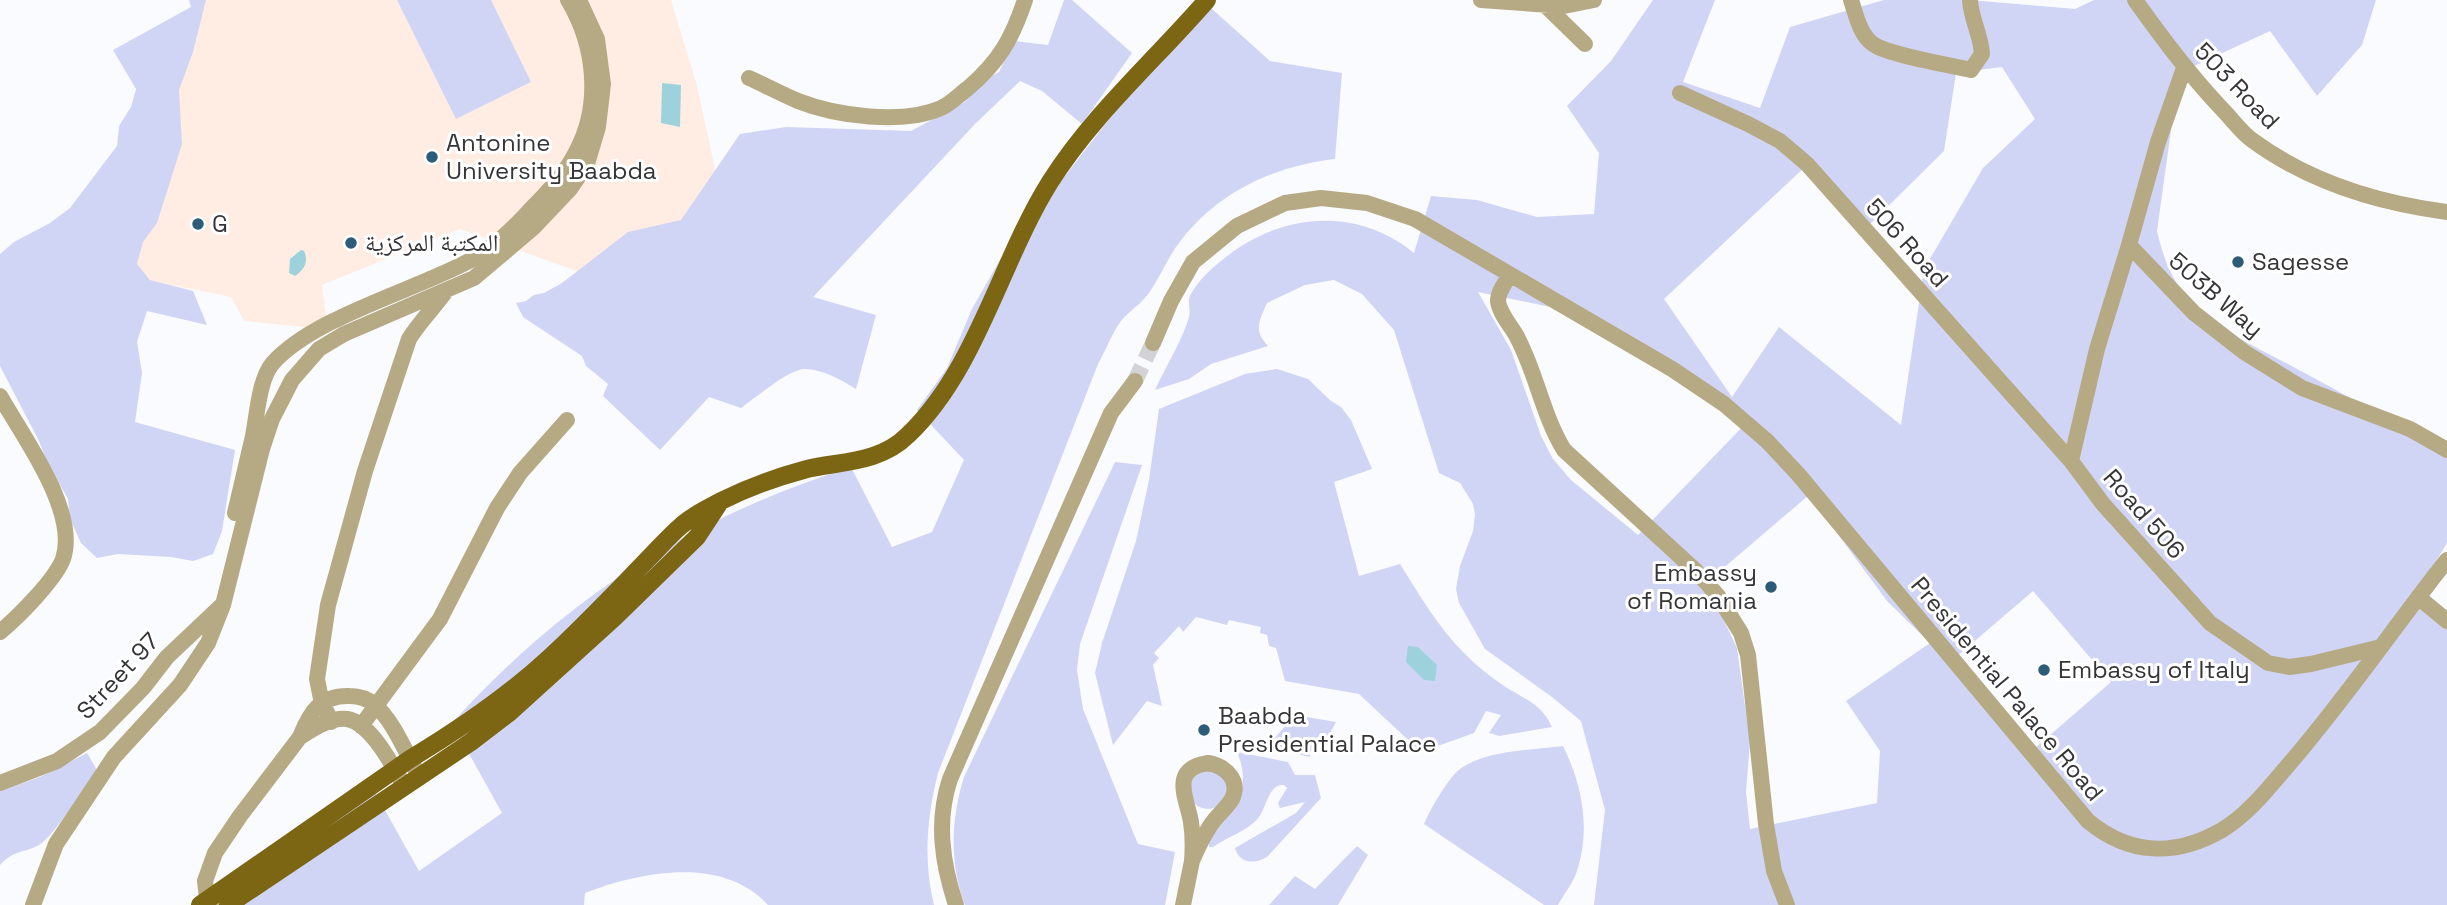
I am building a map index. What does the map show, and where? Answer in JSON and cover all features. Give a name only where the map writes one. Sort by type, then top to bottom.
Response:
[{"type":"main road","points":[[207,903],[402,764],[445,737],[547,660],[683,523],[764,481],[811,468],[856,462],[875,456],[907,437],[945,394],[992,300],[1019,238],[1050,181],[1125,87],[1208,0]]},
{"type":"main road","points":[[228,905],[471,742],[509,713],[697,537],[720,502]]},
{"type":"street","points":[[33,905],[56,844],[114,757],[180,685],[208,643],[262,450],[272,419],[292,380],[319,349],[344,334],[474,278],[533,228],[564,184],[588,124],[593,95],[586,38],[568,0]]},
{"type":"street","points":[[218,608],[259,401],[270,366],[318,330],[448,271],[490,247],[587,164],[594,146],[603,94],[597,39],[579,0]]},
{"type":"street","points":[[749,78],[800,102],[858,116],[886,118],[924,114],[943,108],[984,74],[1000,56],[1014,32],[1025,0]]},
{"type":"street","points":[[1481,0],[1564,6],[1594,0]]},
{"type":"street","points":[[1851,0],[1861,29],[1873,44],[1894,52],[1971,70],[1982,54],[1970,0]]},
{"type":"street","name":"503 Road","points":[[2135,0],[2184,68],[2250,139],[2293,167],[2350,191],[2403,206],[2447,212]]},
{"type":"street","points":[[1545,5],[1585,44]]},
{"type":"street","points":[[2129,245],[2158,142],[2184,68]]},
{"type":"street","name":"506 Road","points":[[1680,93],[1780,141],[1807,164],[2071,461]]},
{"type":"street","name":"Presidential Palace Road","points":[[1153,343],[1171,301],[1193,262],[1237,226],[1284,203],[1321,198],[1367,202],[1415,219],[1672,369],[1724,404],[1767,441],[1807,485],[2088,821],[2122,844],[2151,848],[2184,845],[2219,831],[2237,819],[2307,742],[2447,560]]},
{"type":"street","name":"503B Way","points":[[2129,245],[2194,313],[2244,352],[2302,388],[2410,429],[2447,450]]},
{"type":"street","name":"Road 506","points":[[2129,245],[2094,361],[2071,461],[2103,504],[2210,623],[2268,663],[2289,667],[2311,664],[2381,647]]},
{"type":"street","points":[[1509,276],[1499,293],[1500,306],[1525,351],[1544,410],[1564,450],[1696,570],[1718,596],[1741,633],[1748,655],[1766,824],[1774,871],[1787,905]]},
{"type":"street","points":[[337,720],[323,701],[318,686],[317,670],[328,605],[365,471],[409,338],[418,323],[434,309],[446,291]]},
{"type":"street","points":[[398,312],[409,338]]},
{"type":"street","points":[[956,905],[947,874],[942,841],[942,814],[950,779],[1111,414],[1135,381]]},
{"type":"street","points":[[0,397],[53,489],[62,510],[66,532],[62,559],[55,574],[0,632]]},
{"type":"street","points":[[361,726],[440,619],[497,508],[520,473],[567,420]]},
{"type":"street","points":[[2418,597],[2447,621]]},
{"type":"street","name":"Street 97","points":[[0,783],[57,761],[100,732],[144,688],[167,657],[218,608]]},
{"type":"street","points":[[337,720],[344,696]]},
{"type":"street","points":[[207,903],[205,881],[215,853],[300,737],[307,718],[323,701],[356,696],[375,705],[397,736],[402,764],[412,781]]},
{"type":"street","points":[[300,737],[314,728],[337,720],[350,720],[361,726],[381,748],[402,764]]},
{"type":"street","points":[[381,748],[397,736]]},
{"type":"street","points":[[1183,905],[1192,861],[1191,820],[1182,790],[1183,783],[1189,771],[1195,767],[1214,764],[1230,774],[1234,793],[1207,830],[1192,861]]},
{"type":"shaded area","points":[[189,0],[206,0],[193,52],[179,90],[182,144],[157,223],[143,242],[137,264],[150,280],[193,291],[207,325],[147,311],[137,342],[142,373],[135,422],[235,450],[222,531],[213,554],[193,561],[118,554],[97,558],[81,543],[70,519],[68,499],[0,366],[0,254],[14,242],[50,223],[70,208],[117,146],[119,126],[131,107],[136,89],[113,50],[191,7]]},
{"type":"shaded area","name":"Antonine University Baabda","points":[[204,0],[671,0],[696,82],[719,187],[662,242],[604,281],[460,229],[322,285],[326,316],[313,328],[244,321],[231,297],[114,273]]},
{"type":"shaded area","points":[[397,0],[491,0],[531,82],[456,119]]},
{"type":"shaded area","points":[[1064,0],[1072,0],[1132,53],[1082,124],[1042,91],[1020,81],[975,124],[813,297],[876,315],[856,389],[838,378],[803,369],[780,380],[741,408],[709,397],[660,450],[603,396],[608,384],[586,366],[582,356],[523,317],[516,303],[526,301],[562,283],[628,232],[681,220],[740,134],[786,127],[911,131],[965,102],[986,79],[999,72],[1014,41],[1048,45]]},
{"type":"shaded area","points":[[1202,0],[1270,61],[1342,73],[1335,159],[1313,162],[1270,175],[1231,194],[1213,207],[1182,239],[1148,294],[1121,321],[1115,331],[1098,364],[938,773],[928,839],[928,872],[934,905],[768,905],[749,889],[728,879],[680,872],[655,874],[607,885],[585,893],[584,905],[191,905],[372,787],[419,871],[502,813],[452,723],[540,637],[586,600],[634,567],[736,511],[851,467],[892,547],[932,532],[964,460],[917,410],[947,368],[972,309],[1001,258]]},
{"type":"shaded area","points":[[1653,0],[1715,0],[1683,82],[1760,108],[1790,27],[1884,0],[1970,0],[2075,9],[2094,0],[2376,0],[2362,45],[2317,96],[2270,31],[2179,73],[2157,231],[2173,278],[2202,313],[2242,340],[2374,411],[2447,456],[2447,543],[2415,596],[2447,624],[2447,905],[1594,905],[1605,810],[1581,721],[1485,649],[1459,603],[1456,589],[1460,566],[1473,531],[1473,504],[1460,483],[1439,473],[1394,330],[1362,294],[1334,280],[1305,285],[1267,303],[1259,330],[1268,346],[1211,364],[1189,379],[1155,390],[1186,326],[1189,298],[1193,290],[1226,257],[1248,242],[1272,231],[1320,221],[1345,222],[1392,238],[1414,253],[1431,196],[1477,200],[1537,217],[1594,214],[1599,153],[1567,106],[1611,61]],"holes":[[[2002,67],[2035,119],[1983,168],[1924,269],[1901,425],[1779,327],[1732,397],[1664,299],[1806,166],[1861,233],[1944,151],[1956,73]],[[1478,292],[1555,308],[1748,421],[1638,535],[1571,480],[1553,459],[1541,436],[1511,350]],[[1809,495],[1887,601],[1930,643],[1846,701],[1880,751],[1877,803],[1750,829],[1746,792],[1750,742],[1737,648],[1716,604],[1700,588]],[[2033,591],[2111,682],[2027,755],[1949,663]]]},
{"type":"shaded area","points":[[662,83],[681,85],[680,127],[661,123]]},
{"type":"shaded area","points":[[301,250],[304,251],[306,262],[295,276],[289,273],[290,259]]},
{"type":"shaded area","points":[[1277,369],[1308,379],[1341,407],[1351,420],[1372,469],[1334,482],[1359,576],[1400,564],[1429,610],[1454,642],[1488,674],[1538,707],[1552,727],[1499,736],[1489,733],[1501,715],[1486,711],[1474,733],[1421,752],[1359,694],[1285,681],[1276,648],[1269,646],[1267,635],[1260,633],[1261,627],[1229,620],[1227,625],[1196,617],[1183,632],[1179,626],[1154,653],[1159,658],[1153,665],[1162,706],[1147,701],[1113,745],[1095,673],[1102,643],[1136,541],[1149,480],[1159,409],[1245,374]]},
{"type":"shaded area","points":[[1115,462],[1142,465],[1080,644],[1077,670],[1083,709],[1138,844],[1175,852],[1165,905],[965,905],[954,857],[956,809],[964,777]]},
{"type":"shaded area","points":[[1408,646],[1418,647],[1437,665],[1435,681],[1424,680],[1406,662]]},
{"type":"shaded area","points":[[1295,715],[1336,722],[1325,743],[1321,740],[1310,752],[1310,757],[1267,747]]},
{"type":"shaded area","points":[[1563,746],[1579,791],[1584,823],[1583,839],[1577,871],[1571,884],[1558,905],[1544,905],[1424,824],[1450,779],[1460,769],[1496,754]]},
{"type":"shaded area","points":[[1237,752],[1288,762],[1295,775],[1315,775],[1321,798],[1267,857],[1257,861],[1243,860],[1235,848],[1296,813],[1305,802],[1280,808],[1278,803],[1287,788],[1279,785],[1272,791],[1254,822],[1209,847],[1209,840],[1232,810],[1241,790],[1242,766]]},
{"type":"shaded area","points":[[87,753],[97,770],[61,822],[39,845],[14,854],[0,865],[0,791],[40,777]]},
{"type":"shaded area","points":[[1208,771],[1221,777],[1227,790],[1221,803],[1208,809],[1195,803],[1189,790],[1195,777]]},
{"type":"shaded area","points":[[1357,846],[1368,855],[1338,905],[1269,905],[1295,876],[1315,889]]},
{"type":"tunnel","points":[[1135,381],[1153,343]]},
{"type":"place","name":"Antonine University Baabda","points":[[432,157]]},
{"type":"place","name":"G","points":[[198,224]]},
{"type":"place","name":"المكتبة المركزية","points":[[351,243]]},
{"type":"place","name":"Sagesse","points":[[2238,262]]},
{"type":"place","name":"Embassy of Romania","points":[[1771,587]]},
{"type":"place","name":"Embassy of Italy","points":[[2044,670]]},
{"type":"place","name":"Baabda Presidential Palace","points":[[1204,730]]}]
